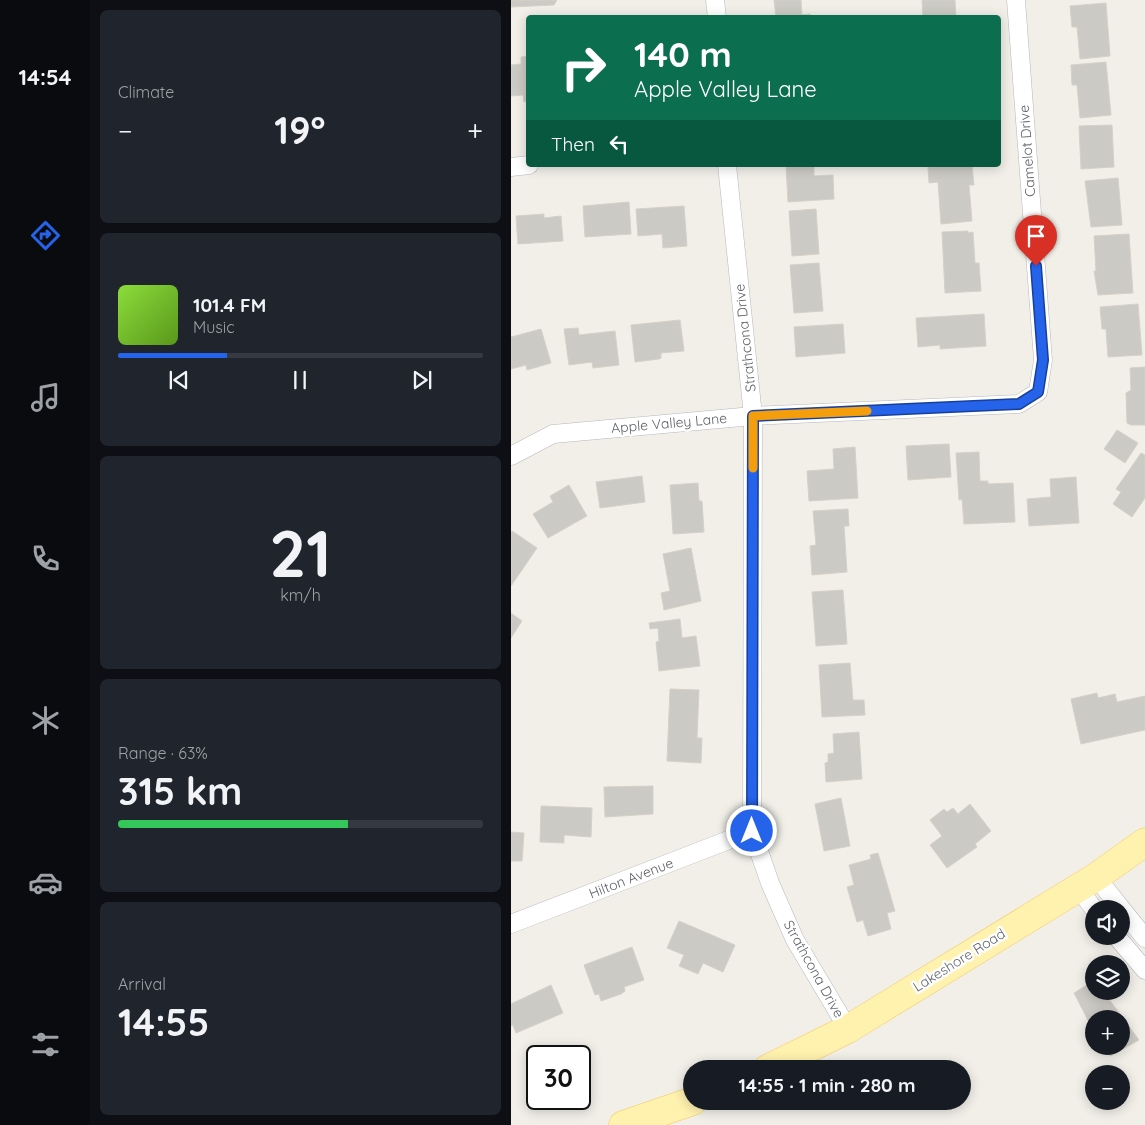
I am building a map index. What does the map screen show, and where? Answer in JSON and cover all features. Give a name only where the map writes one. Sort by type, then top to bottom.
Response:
[{"type":"main road","name":"Lakeshore Road","points":[[785,1060],[848,1029],[1086,882],[1145,842]]},
{"type":"main road","points":[[623,1125],[683,1104]]},
{"type":"street","points":[[715,0],[717,15]]},
{"type":"street","name":"Camelot Drive","points":[[1016,0],[1043,360],[1038,392]]},
{"type":"street","points":[[511,167],[526,165]]},
{"type":"street","name":"Strathcona Drive","points":[[727,167],[753,416],[752,831],[770,882],[795,940],[848,1029]]},
{"type":"street","name":"Apple Valley Lane","points":[[511,456],[553,434],[753,416],[1019,404],[1038,392]]},
{"type":"street","name":"Hilton Avenue","points":[[511,924],[752,831]]},
{"type":"street","points":[[1086,882],[1091,900]]},
{"type":"street","points":[[1086,882],[1104,900]]},
{"type":"street","points":[[1130,924],[1145,938]]},
{"type":"street","points":[[1124,945],[1145,970]]},
{"type":"building","points":[[511,0],[557,0],[554,5],[511,7]]},
{"type":"building","points":[[774,0],[801,0],[802,15],[776,15]]},
{"type":"building","points":[[922,0],[955,0],[956,15],[923,15]]},
{"type":"building","points":[[1106,3],[1110,56],[1080,59],[1077,27],[1072,27],[1070,6]]},
{"type":"building","points":[[526,56],[526,102],[524,102],[523,95],[511,96],[511,65],[521,64],[521,57]]},
{"type":"building","points":[[1106,62],[1111,115],[1080,118],[1077,85],[1072,85],[1071,65]]},
{"type":"building","points":[[1112,125],[1114,167],[1081,169],[1079,126]]},
{"type":"building","points":[[786,167],[814,167],[814,176],[833,175],[834,199],[788,202]]},
{"type":"building","points":[[928,167],[972,167],[974,185],[969,185],[972,221],[941,224],[938,182],[929,183]]},
{"type":"building","points":[[1118,178],[1122,225],[1091,227],[1085,181]]},
{"type":"building","points":[[629,202],[631,234],[585,237],[583,206]]},
{"type":"building","points":[[684,206],[687,246],[663,248],[662,234],[638,236],[636,209]]},
{"type":"building","points":[[816,209],[819,254],[792,256],[789,211]]},
{"type":"building","points":[[544,214],[544,218],[561,216],[563,241],[518,244],[516,216]]},
{"type":"building","points":[[968,231],[968,233],[973,232],[975,263],[979,263],[981,291],[945,293],[942,232]]},
{"type":"building","points":[[1129,234],[1133,293],[1098,295],[1094,271],[1096,271],[1094,236]]},
{"type":"building","points":[[819,263],[823,311],[794,313],[790,265]]},
{"type":"building","points":[[1138,304],[1142,355],[1108,357],[1106,329],[1102,329],[1100,307]]},
{"type":"building","points":[[984,314],[986,346],[940,349],[940,345],[918,347],[916,318]]},
{"type":"building","points":[[680,320],[684,351],[661,353],[661,358],[659,359],[635,362],[631,325]]},
{"type":"building","points":[[843,324],[845,353],[796,357],[794,327]]},
{"type":"building","points":[[578,328],[579,335],[615,331],[619,365],[593,368],[592,362],[569,365],[564,329]]},
{"type":"building","points":[[541,329],[551,363],[527,370],[526,365],[511,369],[511,337]]},
{"type":"building","points":[[1145,367],[1145,425],[1131,425],[1127,423],[1126,393],[1131,390],[1130,368]]},
{"type":"building","points":[[1117,430],[1138,443],[1125,463],[1104,449]]},
{"type":"building","points":[[949,444],[951,477],[908,480],[906,446]]},
{"type":"building","points":[[855,447],[858,498],[809,501],[807,471],[834,469],[833,449]]},
{"type":"building","points":[[979,452],[980,481],[988,481],[988,484],[1013,483],[1015,522],[964,524],[962,499],[959,500],[956,453]]},
{"type":"building","points":[[1141,453],[1145,455],[1145,498],[1132,517],[1113,504],[1121,492],[1116,489]]},
{"type":"building","points":[[642,476],[645,502],[600,508],[596,482]]},
{"type":"building","points":[[1076,477],[1079,523],[1029,526],[1027,499],[1051,497],[1050,479]]},
{"type":"building","points":[[698,483],[699,501],[702,501],[704,532],[673,534],[670,485]]},
{"type":"building","points":[[569,485],[587,516],[548,538],[533,514],[553,502],[550,496]]},
{"type":"building","points":[[848,509],[849,526],[844,526],[847,572],[812,575],[810,546],[816,545],[813,511]]},
{"type":"building","points":[[512,531],[537,548],[511,586],[511,533]]},
{"type":"building","points":[[691,548],[701,601],[664,610],[661,593],[670,591],[663,554]]},
{"type":"building","points":[[843,590],[847,644],[816,646],[812,592]]},
{"type":"building","points":[[511,613],[522,621],[511,638]]},
{"type":"building","points":[[680,619],[682,638],[696,636],[700,666],[659,671],[656,642],[659,641],[658,628],[650,629],[649,623]]},
{"type":"building","points":[[850,663],[853,700],[864,700],[865,715],[822,717],[819,665]]},
{"type":"building","points":[[670,689],[699,690],[697,738],[702,738],[701,763],[667,761]]},
{"type":"building","points":[[1097,693],[1098,698],[1115,694],[1117,702],[1145,696],[1145,730],[1081,744],[1071,699]]},
{"type":"building","points":[[859,732],[862,779],[826,782],[825,763],[828,762],[828,754],[834,753],[833,734]]},
{"type":"building","points":[[653,786],[653,814],[605,817],[604,787]]},
{"type":"building","points":[[841,798],[850,846],[824,851],[815,804]]},
{"type":"building","points":[[970,804],[991,831],[975,844],[977,847],[947,868],[930,845],[942,836],[930,820],[944,809],[947,812],[953,808],[958,814]]},
{"type":"building","points":[[541,806],[592,808],[591,837],[564,835],[564,843],[540,842]]},
{"type":"building","points":[[511,832],[524,833],[522,861],[511,861]]},
{"type":"building","points":[[878,853],[895,911],[887,913],[891,929],[868,936],[863,920],[857,922],[847,887],[854,885],[849,865],[871,859],[870,855]]},
{"type":"building","points":[[679,921],[735,945],[723,972],[703,963],[698,974],[679,966],[684,955],[667,948]]},
{"type":"building","points":[[632,947],[644,980],[624,987],[625,991],[621,994],[601,1001],[599,994],[595,995],[584,965]]},
{"type":"building","points":[[551,985],[563,1013],[516,1033],[513,1025],[511,1026],[511,1004]]},
{"type":"building","points":[[1085,986],[1085,1000],[1110,1000],[1117,1010],[1085,1010],[1085,1014],[1074,993]]},
{"type":"building","points":[[1130,1028],[1139,1040],[1130,1045]]},
{"type":"slow traffic","points":[[753,468],[753,416],[867,411]]},
{"type":"route","points":[[752,831],[753,416],[1019,404],[1038,392],[1043,360],[1036,266]]}]
